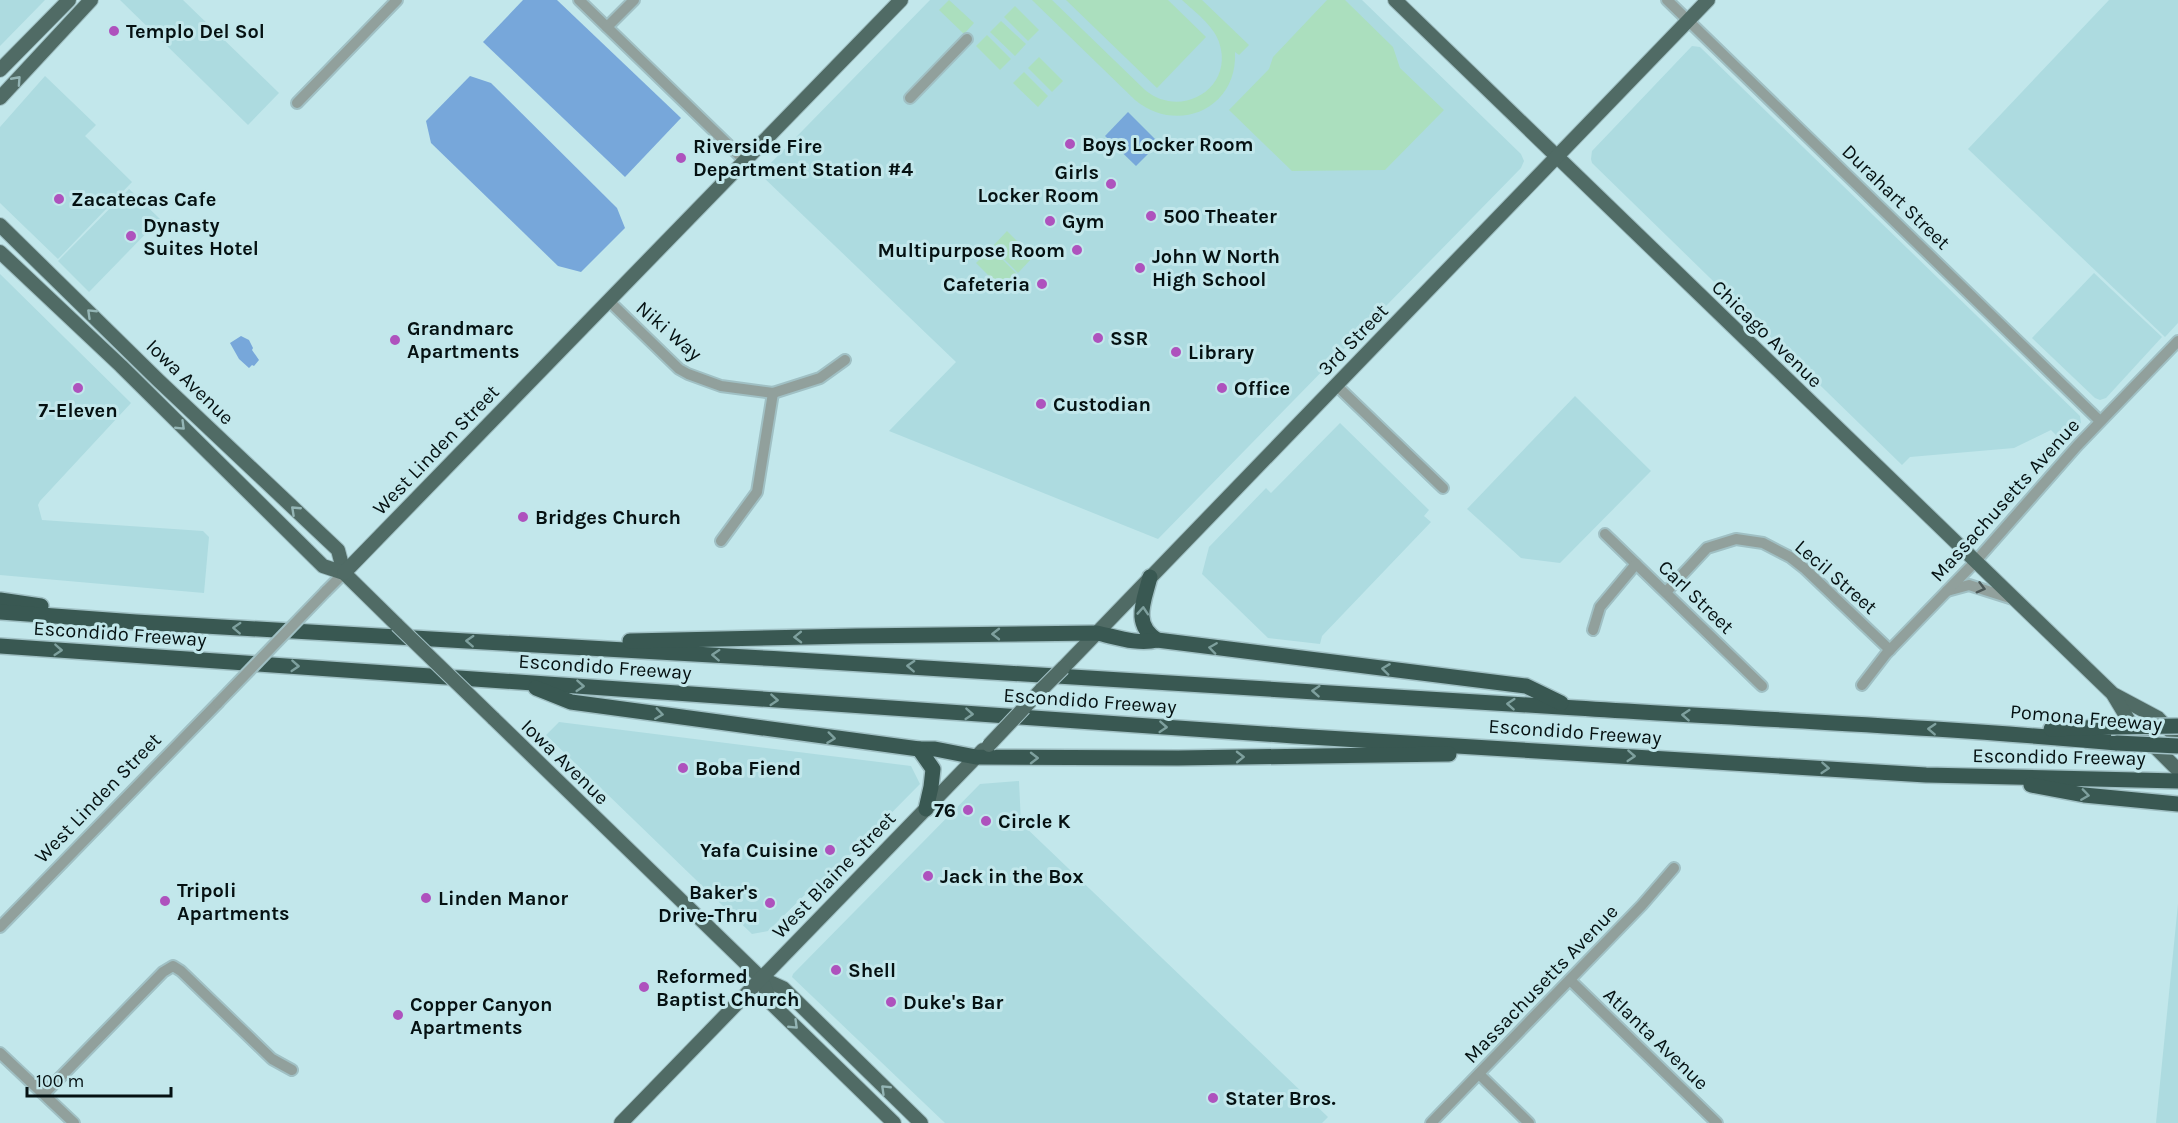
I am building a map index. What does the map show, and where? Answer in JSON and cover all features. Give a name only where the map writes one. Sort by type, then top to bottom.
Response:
[{"type":"highway","points":[[1150,577],[1142,610],[1142,620],[1148,634],[1157,640]]},
{"type":"highway","points":[[0,600],[136,622]]},
{"type":"highway","name":"Escondido Freeway","points":[[0,612],[136,622],[1156,680],[1991,731]]},
{"type":"highway","points":[[528,644],[763,637],[1092,638],[1149,642],[1157,640],[1526,686],[1569,707]]},
{"type":"highway","name":"Escondido Freeway","points":[[0,646],[1200,730],[1926,775],[2178,781]]},
{"type":"highway","points":[[522,682],[571,702],[919,749],[935,748],[976,758],[1178,758],[1572,752]]},
{"type":"highway","points":[[1991,731],[2178,726]]},
{"type":"highway","name":"Pomona Freeway","points":[[1991,731],[2117,743],[2178,746]]},
{"type":"highway","points":[[919,749],[933,769],[926,809]]},
{"type":"highway","points":[[1987,776],[2084,795],[2178,804]]},
{"type":"main road","points":[[0,98],[91,0]]},
{"type":"main road","name":"West Linden Street","points":[[344,573],[901,0]]},
{"type":"main road","name":"Chicago Avenue","points":[[1395,0],[2113,694],[2129,721],[2178,770]]},
{"type":"main road","name":"3rd Street","points":[[976,758],[1708,0]]},
{"type":"main road","points":[[34,61],[31,54],[34,48],[66,3]]},
{"type":"main road","points":[[0,70],[66,3]]},
{"type":"main road","name":"Iowa Avenue","points":[[0,225],[158,380],[338,550],[344,573]]},
{"type":"main road","name":"Iowa Avenue","points":[[0,252],[118,363],[323,566],[344,573],[761,978],[783,987],[921,1123]]},
{"type":"main road","name":"Chicago Avenue","points":[[2113,694],[2158,718],[2178,739]]},
{"type":"main road","name":"West Blaine Street","points":[[621,1123],[976,758]]},
{"type":"main road","name":"Iowa Avenue","points":[[761,978],[771,1003],[894,1123]]},
{"type":"street","points":[[297,103],[397,0]]},
{"type":"street","points":[[579,0],[745,161]]},
{"type":"street","points":[[607,27],[634,0]]},
{"type":"street","name":"Durahart Street","points":[[1667,0],[2100,421]]},
{"type":"street","points":[[910,98],[967,39]]},
{"type":"street","name":"Niki Way","points":[[609,301],[671,362],[688,374],[721,386],[774,393],[820,378],[845,360]]},
{"type":"street","name":"Massachusetts Avenue","points":[[1862,685],[1890,650],[1976,562],[2100,421],[2175,349]]},
{"type":"street","points":[[1336,385],[1443,488]]},
{"type":"street","points":[[721,541],[757,492],[774,393]]},
{"type":"street","name":"Carl Street","points":[[1605,534],[1762,686]]},
{"type":"street","name":"Lecil Street","points":[[1666,592],[1707,548],[1736,539],[1763,543],[1790,557],[1804,568],[1890,650]]},
{"type":"street","points":[[1593,630],[1600,607],[1636,564]]},
{"type":"street","name":"West Linden Street","points":[[0,927],[344,573]]},
{"type":"street","points":[[1947,591],[1969,585],[2014,599]]},
{"type":"street","name":"Massachusetts Avenue","points":[[1431,1123],[1642,905],[1674,868]]},
{"type":"street","points":[[44,1094],[163,972],[173,966],[181,971],[272,1059],[292,1070]]},
{"type":"street","name":"Atlanta Avenue","points":[[1570,980],[1717,1123]]},
{"type":"street","points":[[0,1053],[74,1123]]},
{"type":"street","points":[[1479,1074],[1529,1123]]},
{"type":"shaded area","points":[[0,0],[45,0],[0,46]]},
{"type":"shaded area","points":[[120,0],[183,0],[279,93],[248,125]]},
{"type":"shaded area","name":"John W North High School","points":[[930,0],[1362,0],[1521,154],[1524,161],[1521,168],[1158,539],[889,431],[956,362],[760,174]]},
{"type":"shaded area","points":[[2109,0],[2178,0],[2178,323],[2165,337],[1968,149]]},
{"type":"shaded area","points":[[1692,46],[1700,47],[2080,416],[2081,423],[2063,442],[2051,430],[2014,448],[1910,457],[1902,465],[1592,163],[1592,151]]},
{"type":"shaded area","points":[[45,76],[96,125],[85,136],[132,182],[58,259],[0,203],[0,127]]},
{"type":"shaded area","points":[[129,189],[160,219],[89,292],[58,261]]},
{"type":"shaded area","points":[[2094,273],[2162,337],[2106,398],[2100,400],[2095,398],[2032,338]]},
{"type":"shaded area","points":[[0,274],[131,403],[40,501],[38,505],[42,520],[203,531],[209,537],[204,593],[0,575]]},
{"type":"shaded area","points":[[1575,396],[1651,471],[1560,563],[1521,558],[1467,509]]},
{"type":"shaded area","points":[[1340,423],[1429,510],[1424,516],[1431,522],[1322,636],[1320,644],[1268,638],[1202,574],[1209,547],[1266,488],[1271,493]]},
{"type":"shaded area","points":[[559,722],[911,766],[920,784],[835,870],[819,881],[768,931],[752,934],[546,735]]},
{"type":"shaded area","points":[[1019,781],[1021,823],[1328,1117],[1322,1123],[945,1123],[792,977],[980,784]]},
{"type":"shaded area","points":[[2178,904],[2178,1123],[2156,1123]]},
{"type":"green space","points":[[949,0],[974,23],[964,34],[939,10]]},
{"type":"green space","points":[[1032,0],[1052,0],[1145,90],[1159,98],[1174,102],[1188,100],[1202,94],[1212,85],[1219,73],[1222,58],[1219,42],[1213,30],[1182,0],[1202,0],[1249,45],[1239,55],[1235,52],[1233,72],[1227,88],[1216,101],[1202,110],[1186,115],[1169,115],[1151,110],[1135,100]]},
{"type":"green space","points":[[1066,0],[1168,0],[1206,37],[1157,88]]},
{"type":"green space","points":[[1327,0],[1345,0],[1393,47],[1400,68],[1444,110],[1385,170],[1292,171],[1229,110],[1269,69],[1273,57]]},
{"type":"green space","points":[[1015,6],[1039,30],[1028,41],[1004,17]]},
{"type":"green space","points":[[1001,21],[1026,44],[1015,56],[990,32]]},
{"type":"green space","points":[[987,35],[1011,59],[1000,70],[976,46]]},
{"type":"green space","points":[[1039,57],[1063,81],[1052,92],[1028,68]]},
{"type":"green space","points":[[1024,72],[1048,96],[1038,107],[1013,83]]},
{"type":"green space","points":[[1007,231],[1033,257],[1018,273],[992,247]]},
{"type":"green space","points":[[991,248],[1017,274],[1002,289],[976,263]]},
{"type":"water","points":[[523,0],[557,0],[681,118],[625,177],[483,42]]},
{"type":"water","points":[[470,76],[491,83],[617,208],[625,228],[581,272],[558,266],[431,143],[426,121]]},
{"type":"water","points":[[1128,112],[1159,143],[1136,166],[1105,136]]},
{"type":"water","points":[[241,336],[249,340],[259,360],[249,368],[239,359],[230,343]]},
{"type":"place","name":"Templo Del Sol","points":[[114,31]]},
{"type":"place","name":"Boys Locker Room","points":[[1070,144]]},
{"type":"place","name":"Riverside Fire Department Station #4","points":[[681,158]]},
{"type":"place","name":"Girls Locker Room","points":[[1111,184]]},
{"type":"place","name":"Zacatecas Cafe","points":[[59,199]]},
{"type":"place","name":"500 Theater","points":[[1151,216]]},
{"type":"place","name":"Gym","points":[[1050,221]]},
{"type":"place","name":"Dynasty Suites Hotel","points":[[131,236]]},
{"type":"place","name":"Multipurpose Room","points":[[1077,250]]},
{"type":"place","name":"John W North High School","points":[[1140,268]]},
{"type":"place","name":"Cafeteria","points":[[1042,284]]},
{"type":"place","name":"SSR","points":[[1098,338]]},
{"type":"place","name":"Grandmarc Apartments","points":[[395,340]]},
{"type":"place","name":"Library","points":[[1176,352]]},
{"type":"place","name":"7-Eleven","points":[[78,388]]},
{"type":"place","name":"Office","points":[[1222,388]]},
{"type":"place","name":"Custodian","points":[[1041,404]]},
{"type":"place","name":"Bridges Church","points":[[523,517]]},
{"type":"place","name":"Boba Fiend","points":[[683,768]]},
{"type":"place","name":"76","points":[[968,810]]},
{"type":"place","name":"Circle K","points":[[986,821]]},
{"type":"place","name":"Yafa Cuisine","points":[[830,850]]},
{"type":"place","name":"Jack in the Box","points":[[928,876]]},
{"type":"place","name":"Linden Manor","points":[[426,898]]},
{"type":"place","name":"Tripoli Apartments","points":[[165,901]]},
{"type":"place","name":"Baker's Drive-Thru","points":[[770,903]]},
{"type":"place","name":"Shell","points":[[836,970]]},
{"type":"place","name":"Reformed Baptist Church","points":[[644,987]]},
{"type":"place","name":"Duke's Bar","points":[[891,1002]]},
{"type":"place","name":"Copper Canyon Apartments","points":[[398,1015]]},
{"type":"place","name":"Stater Bros.","points":[[1213,1098]]}]
